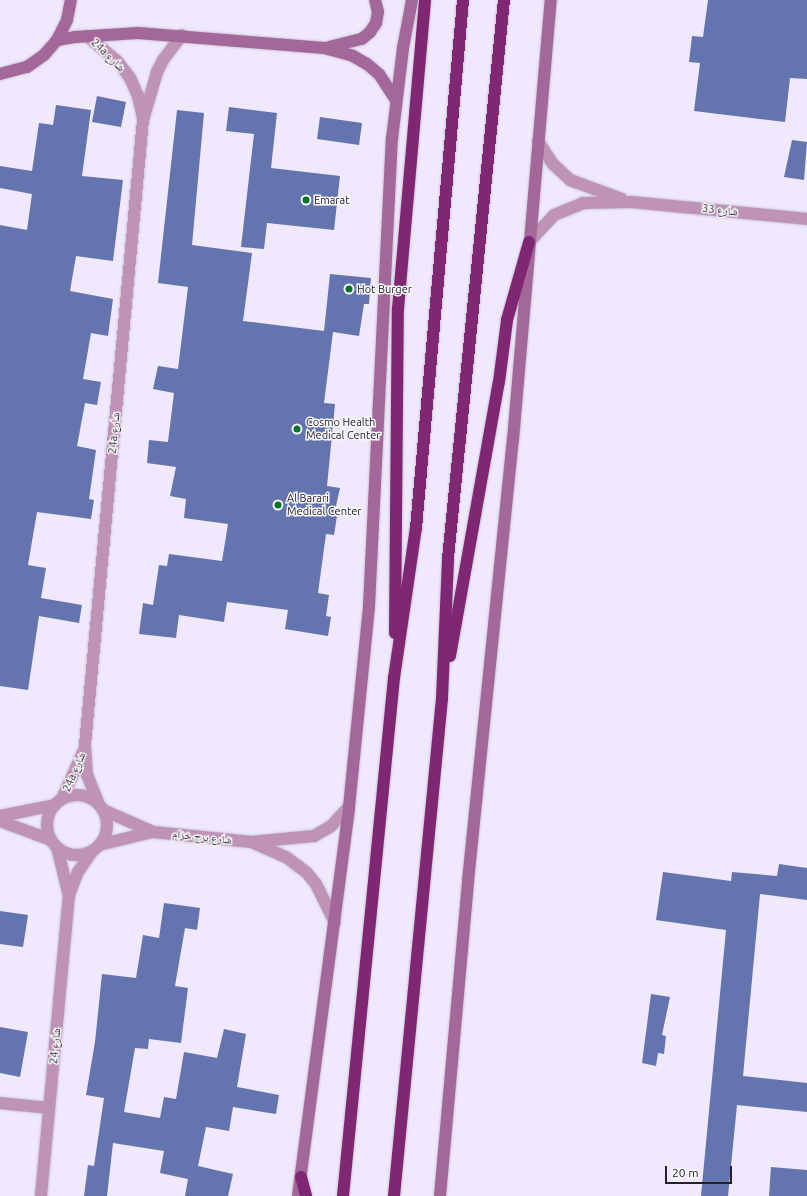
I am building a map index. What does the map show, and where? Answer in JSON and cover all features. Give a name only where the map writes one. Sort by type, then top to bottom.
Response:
[{"type":"highway","points":[[394,678],[398,309],[425,0]]},
{"type":"highway","points":[[343,1196],[394,678],[416,528],[463,0]]},
{"type":"highway","points":[[394,1196],[442,698],[448,565],[504,0]]},
{"type":"highway","points":[[442,698],[499,382],[507,320],[529,242]]},
{"type":"highway","points":[[301,1177],[306,1196]]},
{"type":"street","points":[[0,85],[4,74],[27,66],[44,55],[57,40],[67,20],[71,0]]},
{"type":"street","points":[[324,48],[352,42],[370,32],[376,23],[378,12],[375,0]]},
{"type":"street","points":[[298,1196],[349,807],[372,577],[384,271],[396,100],[412,0]]},
{"type":"street","points":[[440,1196],[468,882],[513,440],[551,0]]},
{"type":"street","points":[[57,40],[87,36],[138,33],[182,35],[324,48],[353,56],[367,64],[389,86],[396,100]]},
{"type":"street","name":"24a شارع","points":[[101,806],[87,775],[85,745],[143,120],[160,66],[182,35]]},
{"type":"street","name":"24a شارع","points":[[87,36],[118,62],[130,78],[138,96],[143,120]]},
{"type":"street","name":"شارع 33","points":[[538,141],[553,164],[570,180],[586,188],[632,202]]},
{"type":"street","name":"شارع 33","points":[[529,242],[554,215],[573,205],[632,202],[807,219]]},
{"type":"street","name":"24a شارع","points":[[59,802],[85,745]]},
{"type":"street","points":[[0,816],[59,802],[81,795],[101,806],[107,828],[96,848],[74,855],[54,843],[0,821]]},
{"type":"street","points":[[54,843],[48,821],[59,802]]},
{"type":"street","name":"شارع برج خزام","points":[[101,806],[153,832],[251,842],[314,836],[331,826],[349,807]]},
{"type":"street","name":"شارع برج خزام","points":[[96,848],[153,832]]},
{"type":"street","name":"شارع برج خزام","points":[[251,842],[286,857],[307,873],[316,884],[335,923]]},
{"type":"street","name":"شارع 24","points":[[54,843],[69,896]]},
{"type":"street","name":"شارع 24","points":[[41,1196],[69,896],[78,872],[96,848]]},
{"type":"street","points":[[0,1103],[49,1108]]},
{"type":"building","points":[[708,0],[807,0],[807,79],[790,78],[785,122],[694,111],[700,63],[689,62],[692,36],[703,37]]},
{"type":"building","points":[[97,96],[126,102],[121,127],[92,122]]},
{"type":"building","points":[[56,105],[91,110],[82,176],[123,180],[113,261],[76,256],[70,291],[113,299],[108,336],[91,333],[83,379],[101,382],[97,405],[85,403],[77,446],[96,450],[89,499],[94,500],[91,519],[37,512],[28,565],[46,568],[41,598],[82,605],[79,623],[39,616],[28,690],[0,686],[0,225],[27,230],[32,194],[0,188],[0,166],[32,171],[39,123],[53,125]]},
{"type":"building","points":[[229,107],[277,113],[271,168],[340,176],[334,230],[267,223],[264,249],[241,247],[254,134],[226,131]]},
{"type":"building","points":[[177,110],[204,113],[192,245],[252,253],[243,321],[324,331],[330,274],[371,278],[369,304],[364,304],[359,336],[333,332],[324,403],[335,404],[327,486],[340,488],[334,515],[337,516],[334,535],[326,534],[318,593],[329,595],[326,616],[331,617],[328,636],[285,629],[288,610],[227,602],[224,622],[179,615],[176,638],[139,634],[143,603],[153,605],[159,565],[167,566],[169,554],[222,561],[228,524],[184,518],[186,499],[170,496],[176,467],[147,463],[149,440],[168,442],[174,393],[153,389],[158,366],[178,369],[188,287],[158,283]]},
{"type":"building","points":[[320,117],[362,123],[359,145],[317,139]]},
{"type":"building","points":[[792,140],[807,142],[804,180],[784,177]]},
{"type":"building","points":[[779,864],[807,868],[807,900],[760,894],[743,1076],[807,1083],[807,1112],[737,1105],[728,1196],[701,1196],[726,930],[656,920],[663,872],[731,881],[732,872],[777,876]]},
{"type":"building","points":[[164,903],[200,908],[197,930],[185,928],[175,986],[188,988],[181,1043],[149,1039],[148,1049],[135,1048],[124,1112],[160,1118],[164,1097],[176,1099],[184,1052],[217,1058],[224,1029],[246,1034],[237,1087],[279,1095],[276,1114],[233,1107],[229,1131],[206,1127],[198,1166],[233,1174],[228,1196],[185,1196],[188,1179],[160,1173],[164,1151],[113,1143],[107,1196],[84,1196],[88,1165],[94,1166],[104,1098],[86,1095],[95,1042],[102,974],[136,978],[143,935],[159,938]]},
{"type":"building","points":[[0,911],[28,915],[23,947],[0,944]]},
{"type":"building","points":[[651,994],[670,997],[662,1035],[666,1036],[664,1054],[658,1053],[656,1066],[642,1063]]},
{"type":"building","points":[[0,1027],[28,1032],[20,1077],[0,1073]]},
{"type":"building","points":[[771,1167],[807,1170],[807,1196],[769,1196]]},
{"type":"place","name":"Emarat","points":[[306,200]]},
{"type":"place","name":"Hot Burger","points":[[349,289]]},
{"type":"place","name":"Cosmo Health Medical Center","points":[[297,429]]},
{"type":"place","name":"Al Barari Medical Center","points":[[278,505]]}]
